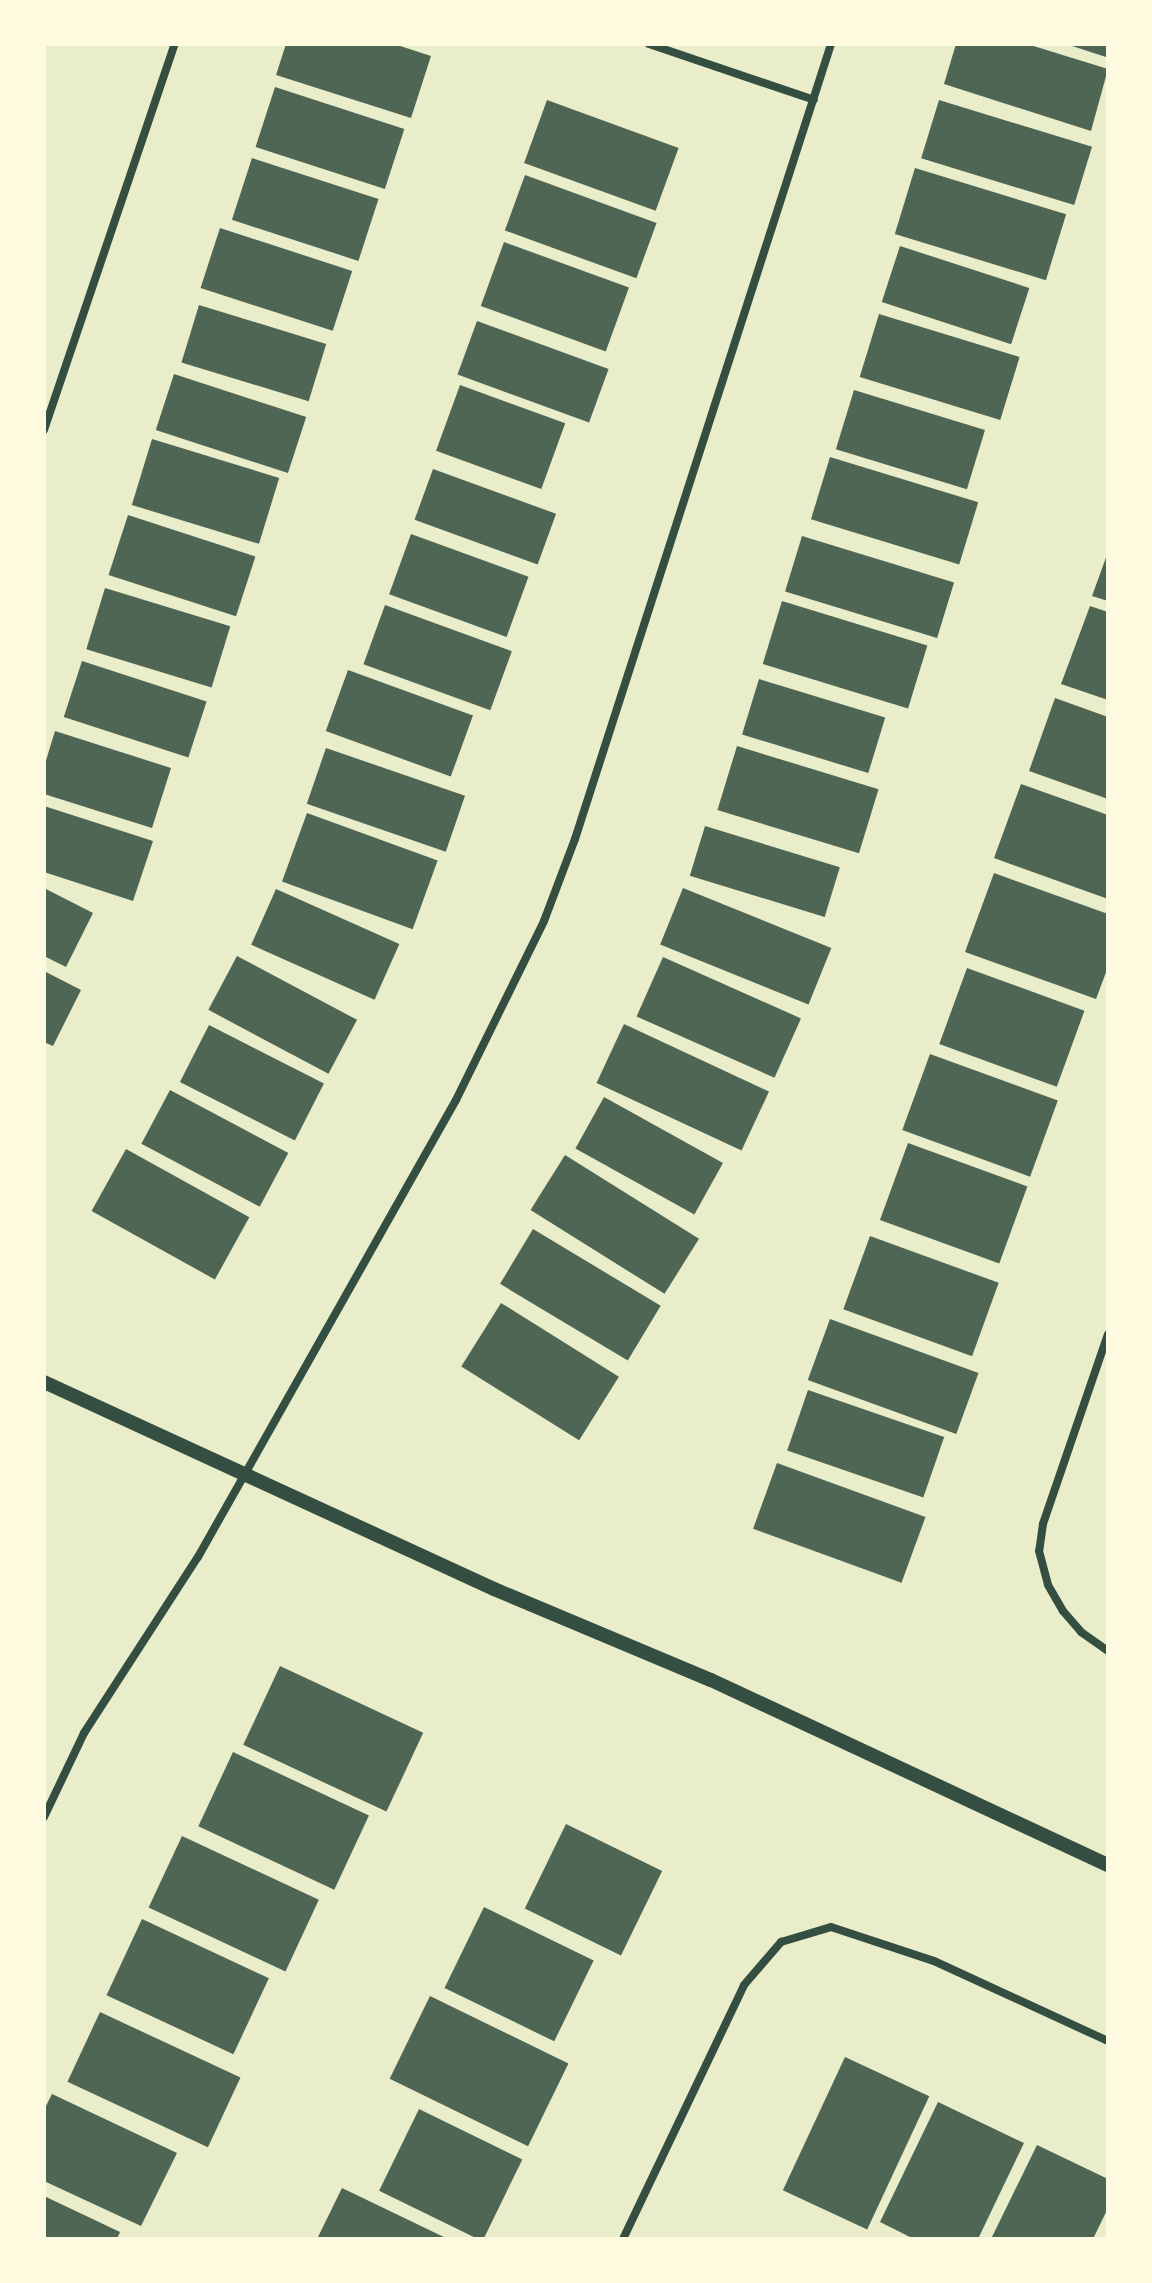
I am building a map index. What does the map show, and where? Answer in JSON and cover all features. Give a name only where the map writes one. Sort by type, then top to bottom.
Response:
[{"type":"street","points":[[44,430],[175,44]]},
{"type":"street","points":[[649,44],[814,100]]},
{"type":"street","points":[[44,1817],[84,1733],[198,1557],[456,1100],[544,921],[575,839],[831,44]]},
{"type":"street","points":[[1108,1334],[1043,1524],[1039,1551],[1048,1585],[1063,1611],[1081,1632],[1108,1651]]},
{"type":"street","points":[[44,1382],[494,1589],[711,1680],[1108,1865]]},
{"type":"street","points":[[623,2239],[744,1985],[781,1942],[831,1927],[934,1961],[1108,2041]]},
{"type":"building","points":[[286,44],[394,44],[431,56],[411,118],[276,75]]},
{"type":"building","points":[[956,44],[1027,44],[1108,69],[1091,131],[944,84]]},
{"type":"building","points":[[1066,44],[1108,44],[1108,52],[1106,57]]},
{"type":"building","points":[[275,87],[404,129],[385,189],[256,147]]},
{"type":"building","points":[[547,100],[679,148],[656,211],[524,163]]},
{"type":"building","points":[[939,100],[1092,147],[1074,205],[921,158]]},
{"type":"building","points":[[252,158],[378,199],[358,261],[232,220]]},
{"type":"building","points":[[915,168],[1066,214],[1046,280],[895,234]]},
{"type":"building","points":[[525,175],[657,223],[636,278],[505,230]]},
{"type":"building","points":[[220,228],[352,271],[333,331],[201,288]]},
{"type":"building","points":[[504,242],[629,287],[606,351],[481,306]]},
{"type":"building","points":[[900,246],[1029,288],[1011,344],[882,302]]},
{"type":"building","points":[[199,305],[326,344],[309,401],[181,362]]},
{"type":"building","points":[[879,314],[1020,357],[1000,420],[860,377]]},
{"type":"building","points":[[477,321],[609,369],[589,422],[458,375]]},
{"type":"building","points":[[174,374],[306,417],[288,473],[156,430]]},
{"type":"building","points":[[460,385],[565,423],[541,489],[436,451]]},
{"type":"building","points":[[854,390],[985,430],[967,489],[836,449]]},
{"type":"building","points":[[152,439],[279,478],[259,544],[132,505]]},
{"type":"building","points":[[830,457],[978,502],[959,564],[811,519]]},
{"type":"building","points":[[433,469],[556,514],[538,565],[415,520]]},
{"type":"building","points":[[128,515],[255,556],[236,616],[109,575]]},
{"type":"building","points":[[411,534],[528,577],[507,637],[389,594]]},
{"type":"building","points":[[802,536],[954,582],[937,638],[785,591]]},
{"type":"building","points":[[1108,552],[1108,601],[1092,596]]},
{"type":"building","points":[[105,588],[230,626],[212,688],[86,649]]},
{"type":"building","points":[[782,601],[927,645],[908,709],[763,664]]},
{"type":"building","points":[[385,605],[512,651],[490,710],[363,664]]},
{"type":"building","points":[[1090,606],[1108,612],[1108,700],[1061,684]]},
{"type":"building","points":[[82,661],[207,701],[188,758],[64,717]]},
{"type":"building","points":[[348,670],[473,715],[451,777],[326,731]]},
{"type":"building","points":[[759,679],[885,718],[868,773],[742,734]]},
{"type":"building","points":[[1055,698],[1108,717],[1108,799],[1029,771]]},
{"type":"building","points":[[55,731],[171,768],[152,828],[44,794],[44,767]]},
{"type":"building","points":[[737,746],[879,789],[859,853],[717,810]]},
{"type":"building","points":[[326,748],[465,796],[446,852],[307,804]]},
{"type":"building","points":[[1021,784],[1108,815],[1108,899],[994,858]]},
{"type":"building","points":[[44,806],[153,841],[133,901],[44,872]]},
{"type":"building","points":[[307,813],[438,861],[413,929],[282,882]]},
{"type":"building","points":[[705,826],[840,867],[825,917],[690,876]]},
{"type":"building","points":[[994,873],[1108,914],[1108,967],[1096,999],[965,952]]},
{"type":"building","points":[[44,888],[93,913],[66,967],[44,956]]},
{"type":"building","points":[[683,888],[831,948],[808,1004],[660,945]]},
{"type":"building","points":[[276,889],[399,944],[375,1000],[251,945]]},
{"type":"building","points":[[237,956],[357,1020],[328,1074],[208,1010]]},
{"type":"building","points":[[663,957],[801,1018],[775,1078],[637,1016]]},
{"type":"building","points":[[967,968],[1084,1011],[1057,1087],[939,1044]]},
{"type":"building","points":[[44,971],[81,990],[53,1046],[44,1042]]},
{"type":"building","points":[[624,1024],[769,1092],[742,1151],[597,1083]]},
{"type":"building","points":[[209,1025],[324,1084],[295,1141],[180,1082]]},
{"type":"building","points":[[930,1054],[1058,1101],[1030,1177],[902,1130]]},
{"type":"building","points":[[170,1090],[288,1153],[260,1207],[141,1144]]},
{"type":"building","points":[[604,1097],[723,1163],[694,1215],[575,1149]]},
{"type":"building","points":[[908,1143],[1027,1186],[999,1263],[880,1220]]},
{"type":"building","points":[[126,1149],[249,1217],[215,1279],[92,1211]]},
{"type":"building","points":[[565,1155],[699,1239],[665,1294],[531,1210]]},
{"type":"building","points":[[533,1229],[661,1306],[628,1361],[500,1284]]},
{"type":"building","points":[[870,1236],[999,1283],[972,1356],[843,1309]]},
{"type":"building","points":[[501,1303],[619,1377],[579,1440],[461,1367]]},
{"type":"building","points":[[830,1319],[978,1373],[956,1434],[808,1380]]},
{"type":"building","points":[[808,1390],[944,1437],[923,1497],[787,1451]]},
{"type":"building","points":[[777,1463],[925,1517],[902,1583],[753,1529]]},
{"type":"building","points":[[280,1666],[423,1733],[386,1812],[243,1745]]},
{"type":"building","points":[[233,1752],[369,1815],[334,1890],[198,1826]]},
{"type":"building","points":[[566,1824],[662,1871],[621,1955],[525,1908]]},
{"type":"building","points":[[182,1836],[319,1900],[285,1971],[149,1908]]},
{"type":"building","points":[[484,1907],[594,1960],[554,2041],[445,1988]]},
{"type":"building","points":[[142,1919],[269,1978],[233,2054],[107,1995]]},
{"type":"building","points":[[430,1996],[568,2064],[528,2146],[390,2079]]},
{"type":"building","points":[[100,2012],[240,2078],[208,2147],[67,2082]]},
{"type":"building","points":[[845,2057],[929,2096],[867,2230],[783,2190]]},
{"type":"building","points":[[52,2094],[177,2153],[141,2226],[44,2181],[44,2110]]},
{"type":"building","points":[[938,2102],[1024,2143],[978,2239],[914,2239],[880,2222]]},
{"type":"building","points":[[419,2109],[522,2159],[484,2239],[379,2191]]},
{"type":"building","points":[[1037,2145],[1108,2179],[1108,2208],[1093,2239],[991,2239]]},
{"type":"building","points":[[342,2188],[448,2239],[317,2239]]},
{"type":"building","points":[[44,2196],[120,2232],[117,2239],[44,2239]]}]
